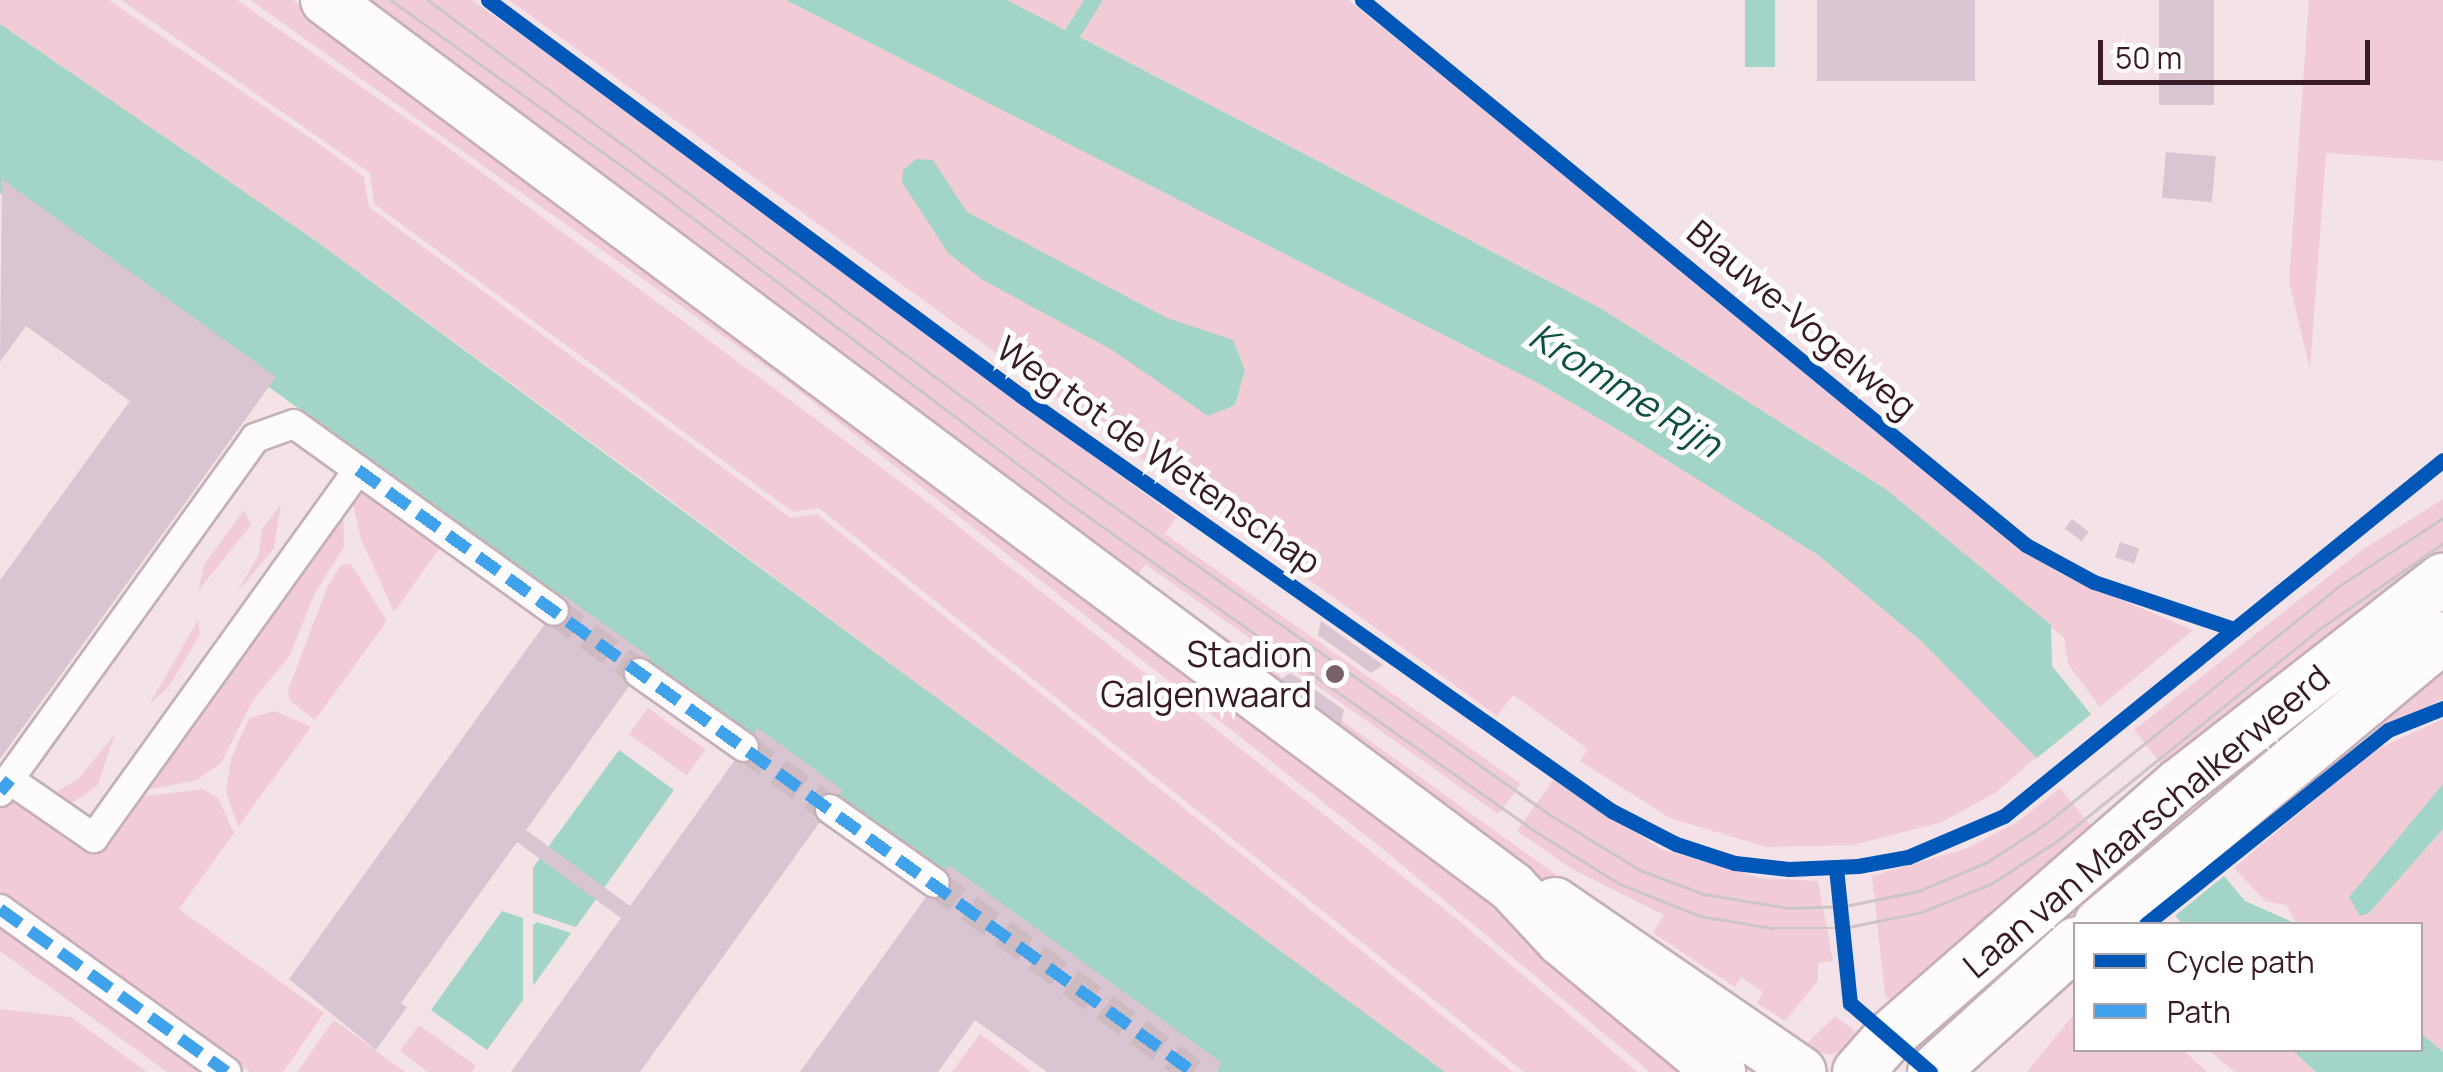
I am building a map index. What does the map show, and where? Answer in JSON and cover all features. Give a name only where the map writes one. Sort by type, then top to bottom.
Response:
[{"type":"main road","points":[[326,0],[1512,886],[1561,940],[1720,1072]]},
{"type":"main road","name":"Laan van Maarschalkerweerd","points":[[1858,1072],[2178,786],[2443,579]]},
{"type":"main road","name":"Laan van Maarschalkerweerd","points":[[2102,922],[2216,831],[2443,637]]},
{"type":"main road","points":[[1512,886],[1574,910],[1801,1072]]},
{"type":"main road","name":"Laan van Maarschalkerweerd","points":[[1933,1072],[2073,946]]},
{"type":"street","points":[[358,470],[94,838],[5,786],[255,438],[294,424],[358,470],[554,611]]},
{"type":"street","points":[[640,673],[744,748]]},
{"type":"street","points":[[830,809],[935,884]]},
{"type":"street","points":[[0,909],[227,1072]]},
{"type":"shaded area","points":[[0,0],[109,0],[329,151],[364,177],[369,207],[791,518],[817,514],[1513,1072],[1445,1072],[1387,1033],[316,241],[0,24]]},
{"type":"shaded area","points":[[121,0],[237,0],[443,144],[921,497],[1458,920],[1637,1072],[1524,1072],[819,508],[793,512],[374,204],[370,173]]},
{"type":"shaded area","points":[[250,0],[293,0],[335,29],[1444,859],[1705,1072],[1650,1072],[1384,850],[785,380]]},
{"type":"shaded area","points":[[353,0],[472,0],[603,93],[1176,517],[1165,534],[1521,784],[1498,814],[1145,564],[1138,574],[1623,923],[1617,931],[1512,862],[595,168]]},
{"type":"shaded area","points":[[509,0],[786,0],[1538,383],[1625,434],[1818,555],[1921,641],[2038,756],[1995,793],[1942,822],[1853,845],[1766,847],[1670,818],[1580,761],[1588,749],[1513,695],[1497,716]]},
{"type":"shaded area","points":[[1007,0],[1084,0],[1065,30]]},
{"type":"shaded area","points":[[1103,0],[1348,0],[2058,573],[2193,630],[2100,707],[2068,664],[2064,638],[1887,490],[1602,309],[1079,36]]},
{"type":"shaded area","points":[[2309,0],[2443,0],[2443,161],[2326,153],[2310,369],[2289,282]]},
{"type":"shaded area","points":[[361,482],[444,542],[394,612],[361,539],[351,495]]},
{"type":"shaded area","points":[[2443,499],[2443,568],[2166,770],[2134,730],[2362,550]]},
{"type":"shaded area","points":[[281,504],[274,548],[236,594],[259,554],[262,529]]},
{"type":"shaded area","points":[[343,508],[344,547],[315,593],[289,657],[253,700],[221,763],[197,780],[137,792]]},
{"type":"shaded area","points":[[244,510],[251,525],[198,591],[204,565]]},
{"type":"shaded area","points":[[351,564],[387,621],[315,720],[290,701],[288,690],[328,585],[341,565]]},
{"type":"shaded area","points":[[198,620],[200,634],[170,685],[149,705]]},
{"type":"shaded area","points":[[2443,662],[2443,699],[2361,738],[2264,819]]},
{"type":"shaded area","points":[[648,708],[705,750],[687,776],[629,734]]},
{"type":"shaded area","points":[[275,711],[311,727],[238,827],[226,792],[231,759],[249,718]]},
{"type":"shaded area","points":[[2443,719],[2443,784],[2349,898],[2369,913],[2443,829],[2443,1052],[2423,1035],[2423,922],[2296,922],[2286,905],[2265,901],[2234,868],[2373,751]]},
{"type":"shaded area","points":[[115,734],[97,786],[66,807],[51,795],[78,779]]},
{"type":"shaded area","points":[[1553,780],[1661,849],[1760,878],[1818,881],[1833,961],[1818,963],[1818,981],[1785,1021],[1757,1003],[1763,992],[1741,977],[1735,987],[1653,933],[1664,915],[1572,869],[1517,831]]},
{"type":"shaded area","points":[[2060,788],[2094,830],[1905,1012],[1885,996],[1872,876],[1965,849],[2016,823]]},
{"type":"shaded area","points":[[13,789],[96,848],[133,798],[203,789],[218,798],[234,833],[179,909],[324,1013],[283,1072],[250,1072],[0,892],[0,807]]},
{"type":"shaded area","points":[[0,925],[203,1072],[167,1072],[0,951]]},
{"type":"shaded area","points":[[0,1009],[71,1017],[147,1072],[0,1072]]},
{"type":"shaded area","points":[[2073,1015],[2073,1052],[2185,1052],[2207,1072],[2027,1072]]},
{"type":"shaded area","points":[[1835,1016],[1865,1039],[1831,1055],[1802,1048]]},
{"type":"shaded area","points":[[334,1020],[341,1025],[405,1072],[297,1072]]},
{"type":"shaded area","points":[[419,1025],[476,1066],[472,1072],[428,1072],[400,1051]]},
{"type":"shaded area","points":[[980,1034],[1031,1072],[952,1072]]},
{"type":"shaded area","points":[[2210,1052],[2294,1052],[2316,1072],[2235,1072]]},
{"type":"water","name":"Kromme Rijn","points":[[786,0],[1007,0],[1065,30],[1084,0],[1103,0],[1080,37],[1602,309],[1887,490],[2051,625],[2052,666],[2158,797],[2245,901],[2292,922],[2180,922],[2111,833],[1921,641],[1818,555],[1538,383]]},
{"type":"water","points":[[1745,0],[1775,0],[1775,67],[1745,67]]},
{"type":"water","points":[[0,24],[316,241],[1445,1072],[1218,1072],[0,193]]},
{"type":"water","points":[[916,159],[933,160],[967,212],[1167,318],[1233,340],[1245,370],[1235,405],[1208,416],[1112,350],[983,280],[948,253],[902,182],[903,170]]},
{"type":"water","points":[[619,750],[674,790],[576,927],[533,913],[533,868]]},
{"type":"water","points":[[2443,784],[2443,829],[2369,913],[2360,916],[2349,897]]},
{"type":"water","points":[[502,911],[523,918],[523,1000],[487,1050],[431,1010]]},
{"type":"water","points":[[537,922],[571,933],[533,986],[533,925]]},
{"type":"water","points":[[2423,1035],[2443,1052],[2443,1072],[2316,1072],[2294,1052],[2423,1052]]},
{"type":"pier","points":[[2095,711],[2208,850],[2149,897],[2037,758]]},
{"type":"pier","points":[[2214,856],[2228,873],[2171,919],[2157,902]]},
{"type":"building","points":[[1817,0],[1975,0],[1975,81],[1817,81]]},
{"type":"building","points":[[2159,0],[2214,0],[2214,105],[2159,105]]},
{"type":"building","points":[[2166,152],[2216,156],[2212,202],[2162,198]]},
{"type":"building","points":[[2,179],[276,377],[0,759],[0,580],[130,401],[26,326],[0,362]]},
{"type":"building","points":[[2072,519],[2089,532],[2082,541],[2065,529]]},
{"type":"building","points":[[2120,542],[2139,548],[2134,563],[2115,557]]},
{"type":"building","points":[[565,596],[650,657],[526,830],[630,906],[758,728],[843,790],[640,1072],[511,1072],[621,918],[517,842],[401,1003],[407,1007],[376,1050],[289,979]]},
{"type":"building","points":[[1321,621],[1383,665],[1371,673],[1318,635]]},
{"type":"building","points":[[1291,673],[1344,710],[1341,724],[1279,680]]},
{"type":"building","points":[[949,865],[1222,1063],[1216,1072],[1047,1072],[975,1020],[938,1072],[800,1072]]},
{"type":"tunnel","points":[[554,611],[639,673]]},
{"type":"tunnel","points":[[744,747],[830,809]]},
{"type":"tunnel","points":[[935,883],[1193,1072]]},
{"type":"tram line","points":[[391,0],[660,193],[1072,505],[1538,833],[1620,884],[1700,916],[1772,928],[1843,928],[1922,912],[1991,884],[2060,839],[2318,630],[2443,543]]},
{"type":"tram line","points":[[428,0],[1026,444],[1549,814],[1640,870],[1704,894],[1789,908],[1845,906],[1919,891],[1987,862],[2044,825],[2339,586],[2443,518]]},
{"type":"marked path","points":[[358,470],[1193,1072]]},
{"type":"marked path","points":[[0,792],[10,780]]},
{"type":"marked path","points":[[0,909],[227,1072]]},
{"type":"cycle path","name":"Weg tot de Wetenschap","points":[[488,0],[1020,395],[1612,811],[1676,844],[1735,863],[1789,869],[1858,866],[1908,857],[2004,816],[2443,460]]},
{"type":"cycle path","name":"Blauwe-Vogelweg","points":[[1362,0],[2026,545],[2094,582],[2234,629]]},
{"type":"cycle path","points":[[2148,922],[2388,730],[2443,708]]},
{"type":"cycle path","points":[[1836,868],[1850,1003],[1930,1072]]},
{"type":"place","name":"Stadion Galgenwaard","points":[[1335,674]]}]
